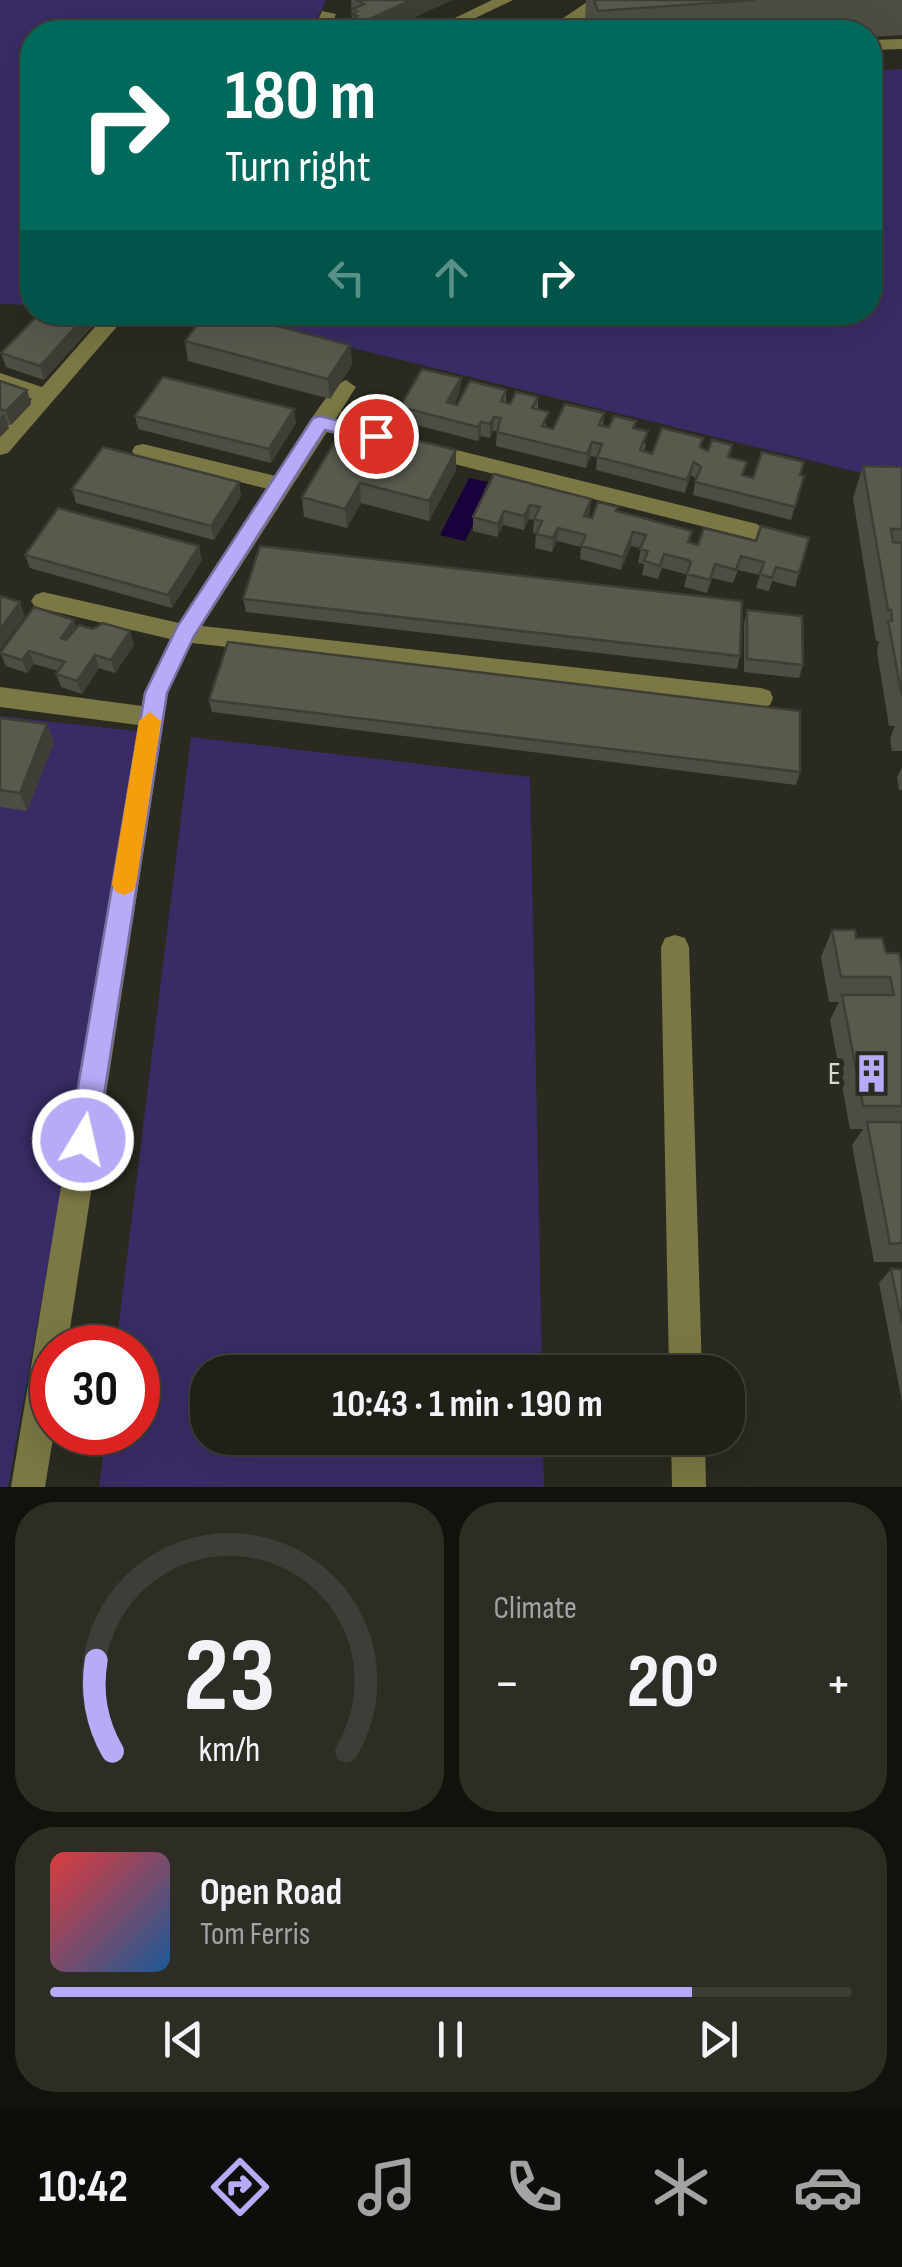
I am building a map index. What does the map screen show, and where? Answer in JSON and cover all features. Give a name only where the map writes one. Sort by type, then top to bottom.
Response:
[{"type":"street","points":[[461,20],[505,0]]},
{"type":"street","points":[[571,20],[592,5],[608,0]]},
{"type":"street","points":[[326,20],[328,14]]},
{"type":"street","points":[[0,448],[109,325]]},
{"type":"street","points":[[0,380],[48,397]]},
{"type":"street","points":[[28,1487],[156,693],[185,633],[346,387]]},
{"type":"street","points":[[320,423],[757,532]]},
{"type":"street","points":[[143,451],[281,485]]},
{"type":"street","points":[[43,601],[185,633],[760,698]]},
{"type":"street","points":[[0,697],[150,717]]},
{"type":"street","points":[[675,947],[686,1355]]},
{"type":"street","points":[[688,1455],[689,1487]]},
{"type":"shaded area","points":[[0,0],[326,0],[317,20],[20,20],[20,305],[0,304]]},
{"type":"shaded area","points":[[902,69],[902,483],[259,325],[882,325],[882,70]]},
{"type":"shaded area","points":[[469,478],[488,482],[484,490],[489,492],[465,541],[440,535]]},
{"type":"shaded area","points":[[0,716],[144,732],[37,1325],[30,1325],[30,1365],[8,1487],[0,1487]]},
{"type":"shaded area","points":[[191,737],[530,777],[542,1355],[190,1355],[190,1455],[543,1455],[544,1487],[99,1487],[103,1455],[160,1455],[160,1325],[119,1325]]},
{"type":"building","points":[[357,0],[411,0],[368,20],[349,20],[357,16],[352,14],[357,11],[353,9],[364,4]]},
{"type":"building","points":[[594,0],[755,0],[598,11]]},
{"type":"building","points":[[28,325],[77,325],[40,366],[1,353]]},
{"type":"building","points":[[197,325],[274,325],[350,345],[328,379],[185,341]]},
{"type":"building","points":[[422,369],[461,378],[447,402],[457,405],[470,381],[506,390],[501,401],[510,404],[516,392],[538,397],[532,408],[549,412],[542,426],[553,429],[565,404],[604,413],[599,425],[609,427],[614,416],[636,421],[633,428],[648,431],[640,450],[652,454],[662,428],[703,438],[700,447],[708,451],[712,440],[732,445],[728,457],[747,462],[742,475],[753,478],[762,452],[804,462],[795,507],[695,482],[701,467],[694,462],[687,480],[597,457],[602,444],[592,442],[587,454],[497,432],[501,418],[494,417],[490,424],[481,422],[478,427],[400,407]]},
{"type":"building","points":[[163,377],[294,409],[269,449],[135,416]]},
{"type":"building","points":[[0,381],[27,390],[6,411],[0,409]]},
{"type":"building","points":[[388,433],[456,450],[429,501],[360,483],[345,509],[302,497],[338,436],[380,446]]},
{"type":"building","points":[[103,447],[239,482],[211,526],[72,489]]},
{"type":"building","points":[[863,466],[902,467],[902,529],[891,529],[893,542],[902,543],[902,696],[888,621],[892,621],[891,610]]},
{"type":"building","points":[[494,474],[591,499],[584,516],[592,518],[598,502],[618,507],[616,511],[692,531],[688,542],[698,545],[704,528],[756,541],[761,526],[809,538],[799,573],[776,567],[772,578],[760,574],[764,562],[741,556],[736,570],[715,564],[710,580],[687,574],[691,562],[688,560],[664,554],[660,566],[644,561],[648,551],[640,549],[646,535],[633,532],[623,557],[581,546],[586,535],[558,528],[553,538],[536,534],[542,521],[534,519],[540,507],[530,505],[524,516],[504,511],[498,524],[473,517]]},
{"type":"building","points":[[58,508],[199,546],[168,595],[25,555]]},
{"type":"building","points":[[260,546],[742,601],[740,656],[243,599]]},
{"type":"building","points":[[0,596],[20,602],[0,630]]},
{"type":"building","points":[[34,607],[74,620],[61,638],[66,640],[79,625],[93,629],[103,623],[130,631],[111,660],[95,655],[77,681],[56,674],[65,662],[29,651],[22,660],[0,653]]},
{"type":"building","points":[[747,610],[802,616],[803,665],[747,659]]},
{"type":"building","points":[[228,642],[800,711],[800,772],[209,700]]},
{"type":"building","points":[[0,718],[47,724],[20,793],[0,790]]},
{"type":"building","points":[[832,930],[855,930],[856,938],[882,938],[886,953],[899,953],[902,1106],[863,1106],[842,995],[894,995],[890,977],[841,977]]},
{"type":"building","points":[[867,1122],[902,1122],[902,1243],[890,1244]]},
{"type":"building","points":[[891,1269],[902,1269],[902,1323]]},
{"type":"slow traffic","points":[[124,884],[150,721]]},
{"type":"place","name":"E","points":[[871,1074]]},
{"type":"route","points":[[83,1140],[156,693],[185,633],[320,423],[376,436]]}]
